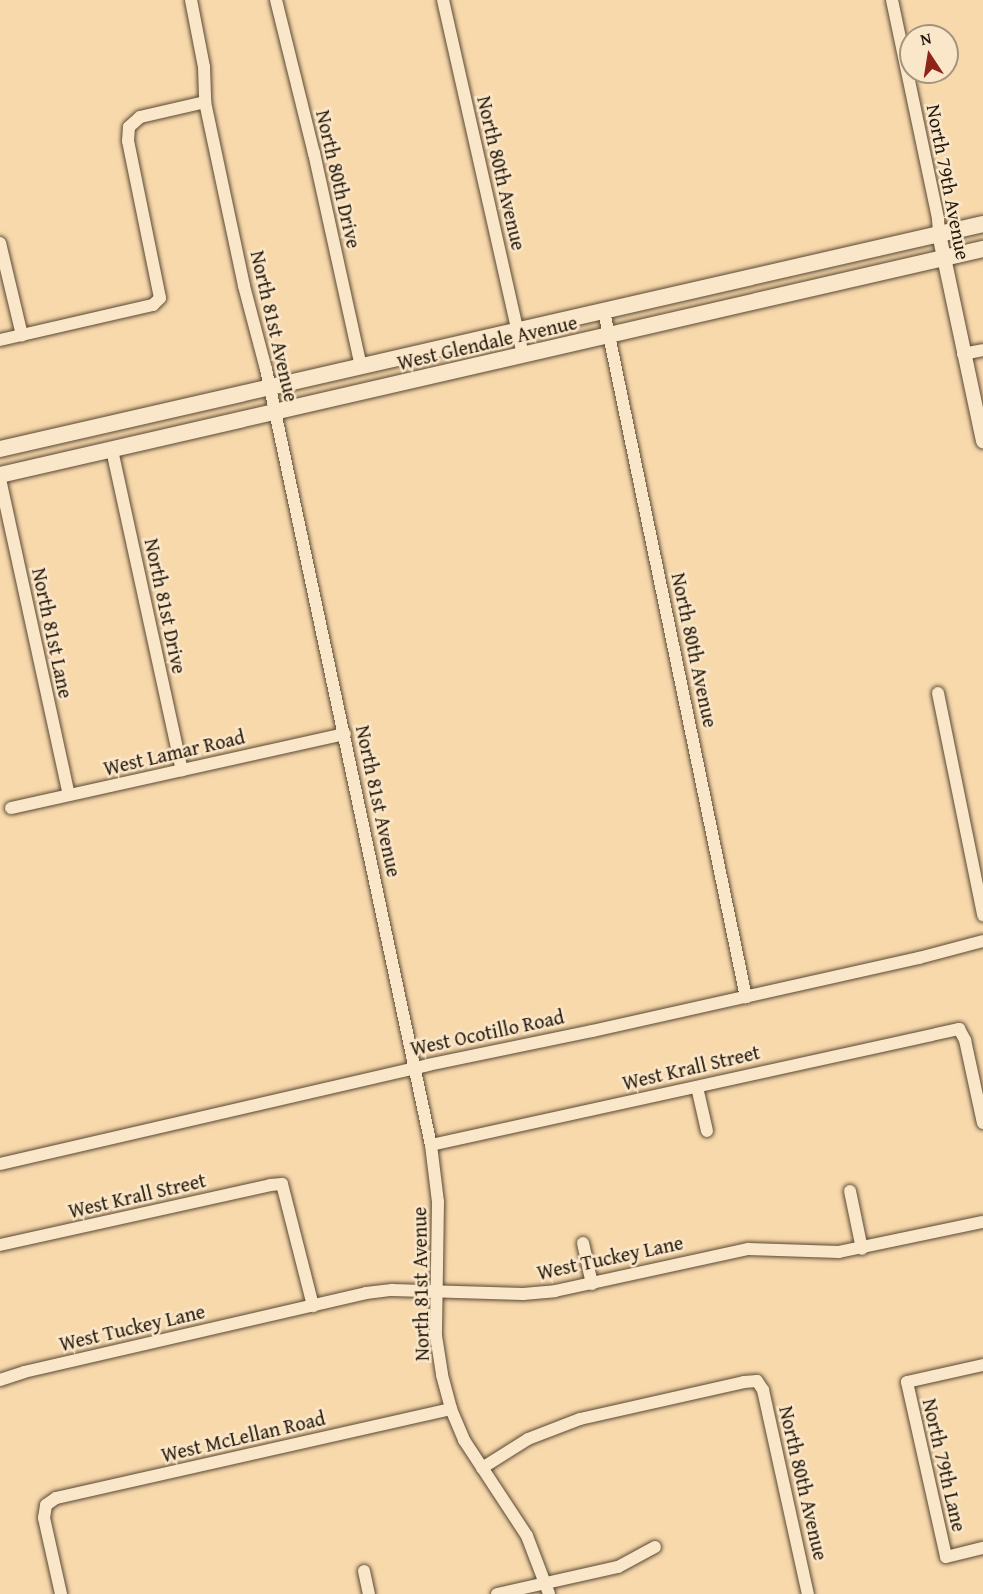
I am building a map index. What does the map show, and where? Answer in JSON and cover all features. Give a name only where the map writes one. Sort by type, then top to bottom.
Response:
[{"type":"main road","name":"West Glendale Avenue","points":[[0,449],[983,224]]},
{"type":"main road","name":"West Glendale Avenue","points":[[0,477],[983,249]]},
{"type":"street","name":"North 81st Avenue","points":[[191,0],[204,67],[205,102],[244,286],[270,387],[431,1145],[438,1202],[438,1355],[451,1409],[464,1440],[526,1536],[548,1588]]},
{"type":"street","name":"North 80th Drive","points":[[276,0],[317,164],[361,367]]},
{"type":"street","name":"North 80th Avenue","points":[[443,0],[523,355]]},
{"type":"street","name":"North 79th Avenue","points":[[892,0],[937,212],[943,258],[983,441]]},
{"type":"street","points":[[0,340],[153,305],[160,298],[128,141],[129,127],[140,117],[205,102]]},
{"type":"street","points":[[0,243],[22,335]]},
{"type":"street","name":"North 80th Avenue","points":[[604,310],[746,997]]},
{"type":"street","points":[[963,354],[983,350]]},
{"type":"street","name":"North 81st Drive","points":[[112,450],[182,770]]},
{"type":"street","name":"North 81st Lane","points":[[0,477],[69,795]]},
{"type":"street","points":[[938,693],[983,915]]},
{"type":"street","name":"West Lamar Road","points":[[11,808],[345,734]]},
{"type":"street","name":"West Ocotillo Road","points":[[0,1164],[415,1068],[746,997],[983,941]]},
{"type":"street","name":"West Krall Street","points":[[431,1145],[959,1029],[965,1040],[983,1123]]},
{"type":"street","points":[[697,1086],[707,1131]]},
{"type":"street","name":"West Krall Street","points":[[0,1245],[282,1184],[313,1306]]},
{"type":"street","points":[[850,1191],[862,1249]]},
{"type":"street","name":"West Tuckey Lane","points":[[0,1380],[24,1372],[383,1291],[524,1294],[592,1284],[748,1249],[821,1253],[862,1249],[983,1222]]},
{"type":"street","points":[[583,1243],[592,1284]]},
{"type":"street","name":"North 79th Lane","points":[[983,1365],[907,1382],[946,1557],[983,1548]]},
{"type":"street","name":"North 80th Avenue","points":[[482,1468],[528,1438],[580,1419],[733,1384],[757,1381],[763,1390],[808,1594]]},
{"type":"street","name":"West McLellan Road","points":[[62,1594],[44,1518],[46,1505],[56,1498],[451,1409]]},
{"type":"street","points":[[497,1594],[548,1588],[618,1567],[655,1547]]},
{"type":"street","points":[[364,1571],[369,1594]]}]
